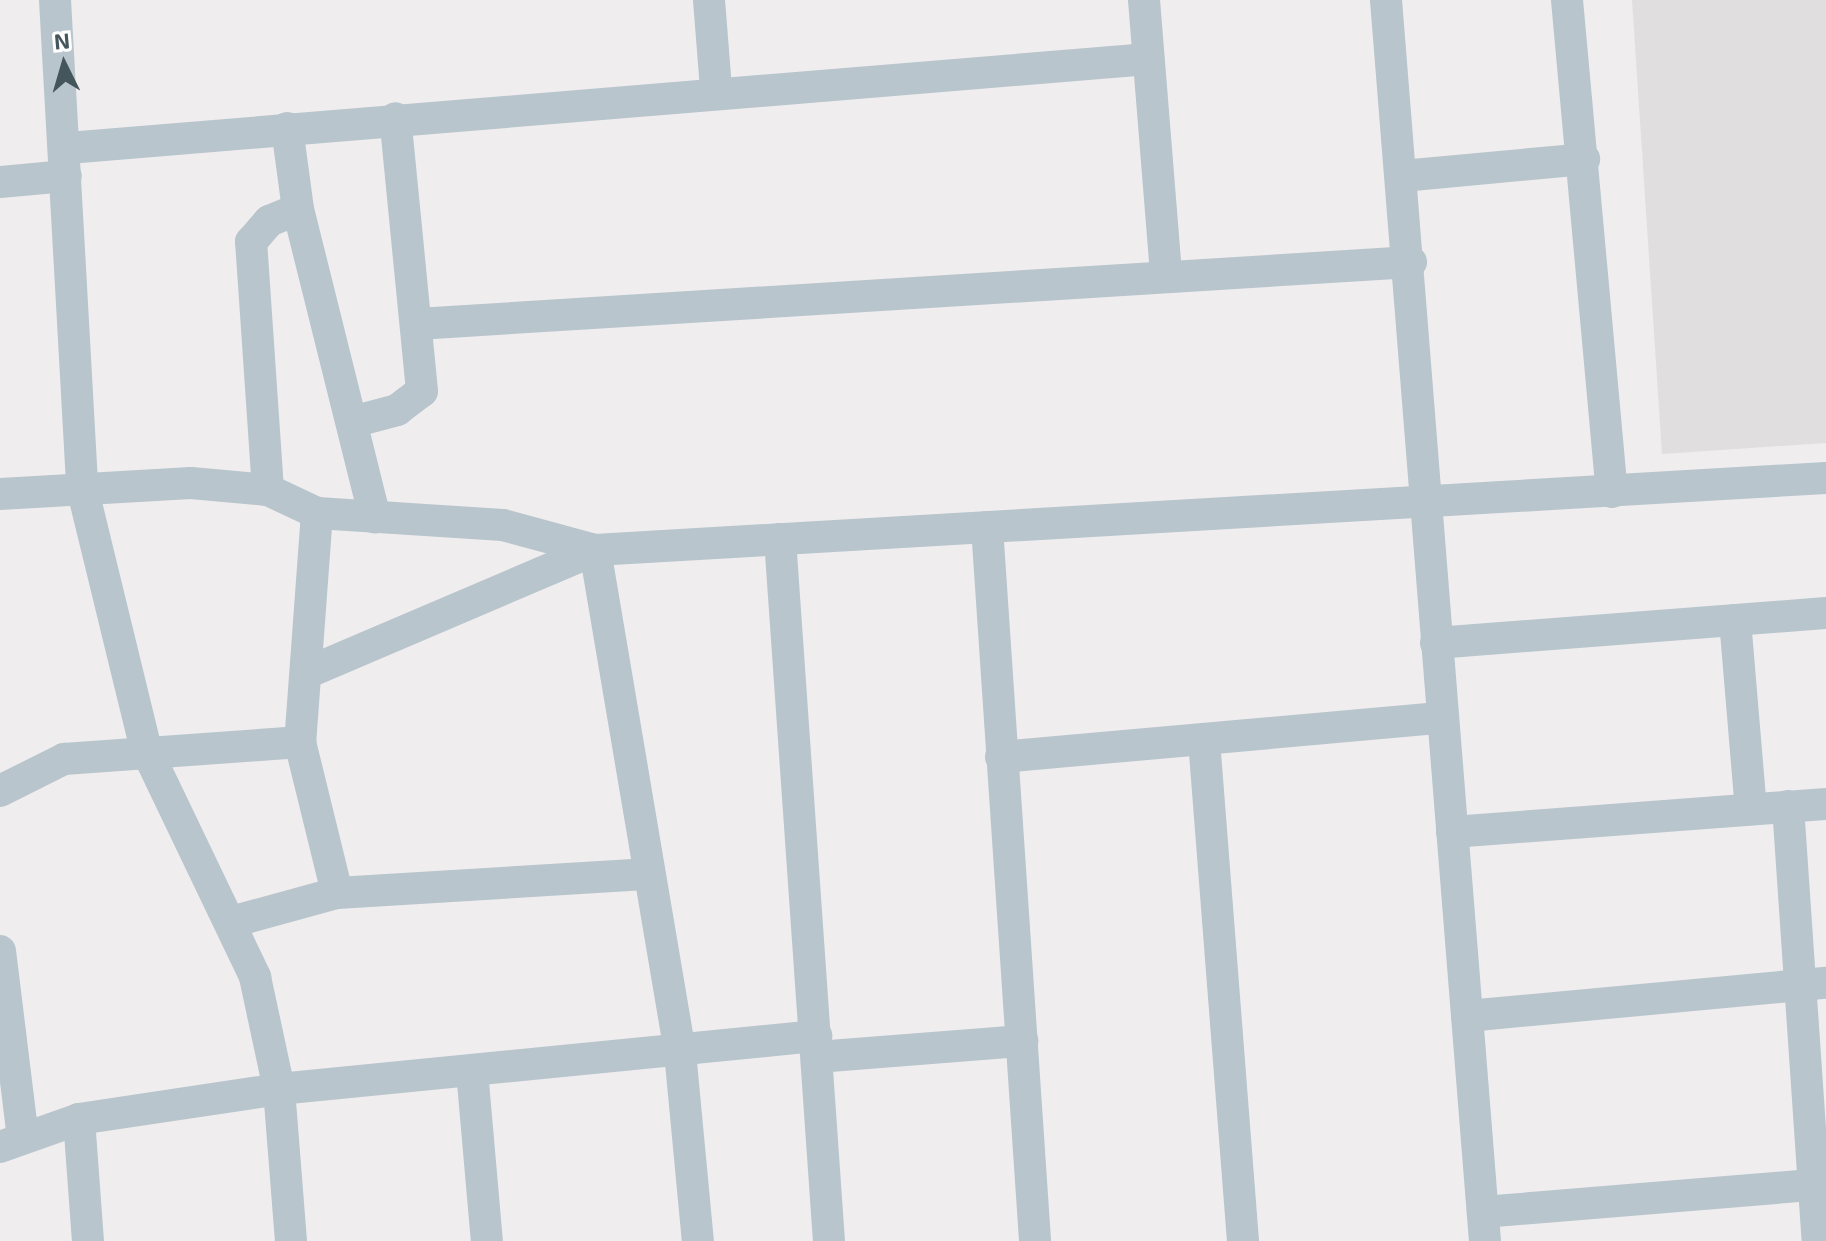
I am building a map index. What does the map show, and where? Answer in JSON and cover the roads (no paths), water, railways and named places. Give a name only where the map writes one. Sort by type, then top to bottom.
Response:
[{"type":"street","points":[[55,0],[67,162],[82,487],[146,749],[235,921],[255,977],[279,1089],[291,1241]]},
{"type":"street","points":[[709,0],[716,89]]},
{"type":"street","points":[[1144,0],[1166,272]]},
{"type":"street","points":[[1386,0],[1411,262],[1425,503],[1484,1226],[1820,1184]]},
{"type":"street","points":[[1567,0],[1584,159],[1612,492]]},
{"type":"street","points":[[0,182],[67,162],[287,128],[716,89],[1148,59]]},
{"type":"street","points":[[352,422],[416,400],[422,391],[395,118]]},
{"type":"street","points":[[287,128],[298,209],[375,518]]},
{"type":"street","points":[[1402,176],[1584,159]]},
{"type":"street","points":[[268,490],[251,242],[269,221],[298,209]]},
{"type":"street","points":[[417,324],[1166,272],[1411,262]]},
{"type":"street","points":[[0,494],[191,483],[268,490],[317,513],[503,525],[595,550],[1826,478]]},
{"type":"street","points":[[317,513],[311,671],[300,742],[337,893]]},
{"type":"street","points":[[987,527],[1035,1241]]},
{"type":"street","points":[[780,539],[829,1241]]},
{"type":"street","points":[[311,671],[595,550]]},
{"type":"street","points":[[595,550],[645,874],[680,1052],[698,1241]]},
{"type":"street","points":[[1436,643],[1826,613]]},
{"type":"street","points":[[1735,620],[1751,809]]},
{"type":"street","points":[[1001,757],[1442,718]]},
{"type":"street","points":[[1204,740],[1243,1241]]},
{"type":"street","points":[[0,791],[64,759],[146,749],[300,742]]},
{"type":"street","points":[[1452,832],[1826,804]]},
{"type":"street","points":[[1788,806],[1813,984],[1820,1184],[1818,1241]]},
{"type":"street","points":[[235,921],[337,893],[645,874]]},
{"type":"street","points":[[0,951],[11,1143],[79,1119],[279,1089],[680,1052],[1022,1041]]},
{"type":"street","points":[[1467,1016],[1813,984]]},
{"type":"street","points":[[472,1071],[487,1241]]},
{"type":"street","points":[[79,1119],[88,1241]]}]
